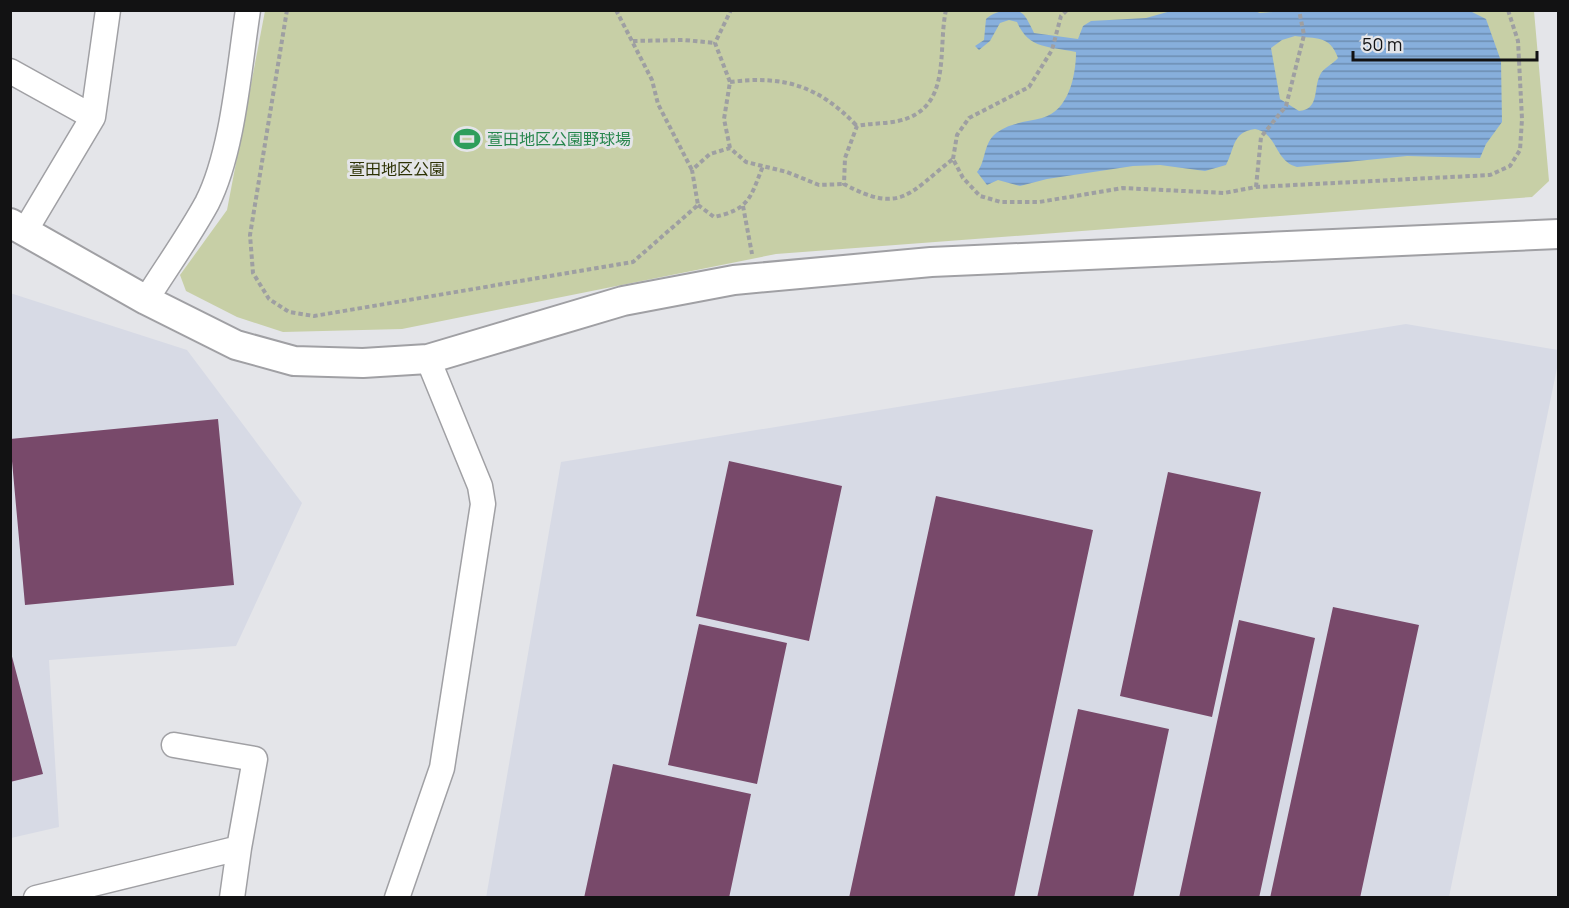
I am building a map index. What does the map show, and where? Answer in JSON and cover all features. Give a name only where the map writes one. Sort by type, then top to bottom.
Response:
[{"type":"street","points":[[108,10],[93,117],[18,227],[146,300],[236,345],[294,361],[363,363],[428,358],[623,301],[734,280],[931,262],[1558,234]]},
{"type":"street","points":[[146,300],[207,202],[228,133],[248,10]]},
{"type":"street","points":[[10,71],[93,117]]},
{"type":"street","points":[[397,897],[442,768],[483,504],[480,486],[428,358]]},
{"type":"street","points":[[174,745],[255,759],[232,897]]},
{"type":"street","points":[[36,897],[239,848]]},
{"type":"path","points":[[287,10],[250,235],[253,273],[269,299],[289,312],[314,316],[633,262],[698,205]]},
{"type":"path","points":[[616,10],[652,80],[658,104],[692,170],[698,205],[714,217],[737,212],[752,195],[763,166]]},
{"type":"path","points":[[731,10],[715,43],[730,82],[724,119],[730,148],[746,162],[787,172],[819,185],[843,184],[865,195],[892,200],[918,190],[953,159]]},
{"type":"path","points":[[856,126],[899,121],[919,111],[933,100],[938,84],[946,10]]},
{"type":"path","points":[[1067,10],[1061,16],[1052,50],[1029,87],[969,118],[957,135],[953,159],[963,178],[980,196],[1000,202],[1038,202],[1123,188],[1224,193],[1256,188],[1469,178],[1490,175],[1510,166],[1520,150],[1522,119],[1518,41],[1508,10]]},
{"type":"path","points":[[1256,188],[1261,137],[1286,106],[1304,35],[1299,10]]},
{"type":"path","points":[[633,41],[684,40],[715,43]]},
{"type":"path","points":[[730,82],[756,78],[784,81],[813,89],[843,111],[856,126]]},
{"type":"path","points":[[843,184],[845,158],[856,126]]},
{"type":"path","points":[[692,170],[710,154],[730,148]]},
{"type":"path","points":[[743,205],[752,259]]},
{"type":"shaded area","points":[[10,293],[187,350],[302,503],[236,646],[49,660],[59,827],[11,838]]},
{"type":"shaded area","points":[[1406,324],[1558,350],[1558,363],[1449,897],[486,898],[561,462]]},
{"type":"green space","name":"萱田地区公園","points":[[265,11],[1534,11],[1549,181],[1532,197],[776,254],[402,329],[283,332],[237,317],[186,291],[180,275],[227,210]]},
{"type":"water","points":[[1010,10],[1020,12],[1034,33],[1078,39],[1083,26],[1091,21],[1146,18],[1171,11],[1252,10],[1260,13],[1296,10],[1470,11],[1486,19],[1501,61],[1502,122],[1486,144],[1480,158],[1407,156],[1297,167],[1284,159],[1268,136],[1255,129],[1238,137],[1226,165],[1205,171],[1160,165],[1133,166],[1047,179],[1020,186],[998,180],[987,185],[977,172],[990,139],[1005,128],[1042,118],[1059,108],[1069,91],[1076,52],[1034,42],[1022,31],[1017,22],[1009,20],[1000,23],[990,41],[979,50],[975,46],[984,40],[986,19],[999,12]],"holes":[[[1295,36],[1316,38],[1326,42],[1331,45],[1338,58],[1321,73],[1313,102],[1306,109],[1299,111],[1280,99],[1271,48],[1282,40]]]},
{"type":"building","points":[[218,419],[234,585],[25,605],[10,439]]},
{"type":"building","points":[[729,461],[842,486],[809,641],[696,616]]},
{"type":"building","points":[[1168,472],[1261,492],[1212,717],[1120,696]]},
{"type":"building","points":[[936,496],[1093,530],[1014,898],[849,898]]},
{"type":"building","points":[[1333,607],[1419,625],[1360,898],[1270,898]]},
{"type":"building","points":[[1239,620],[1315,638],[1259,898],[1179,898]]},
{"type":"building","points":[[699,624],[787,643],[757,784],[668,765]]},
{"type":"building","points":[[10,649],[43,774],[10,782]]},
{"type":"building","points":[[1078,709],[1169,729],[1133,898],[1037,898]]},
{"type":"building","points":[[613,764],[751,794],[729,898],[584,898]]},
{"type":"place","name":"萱田地区公園野球場","points":[[467,139]]}]
